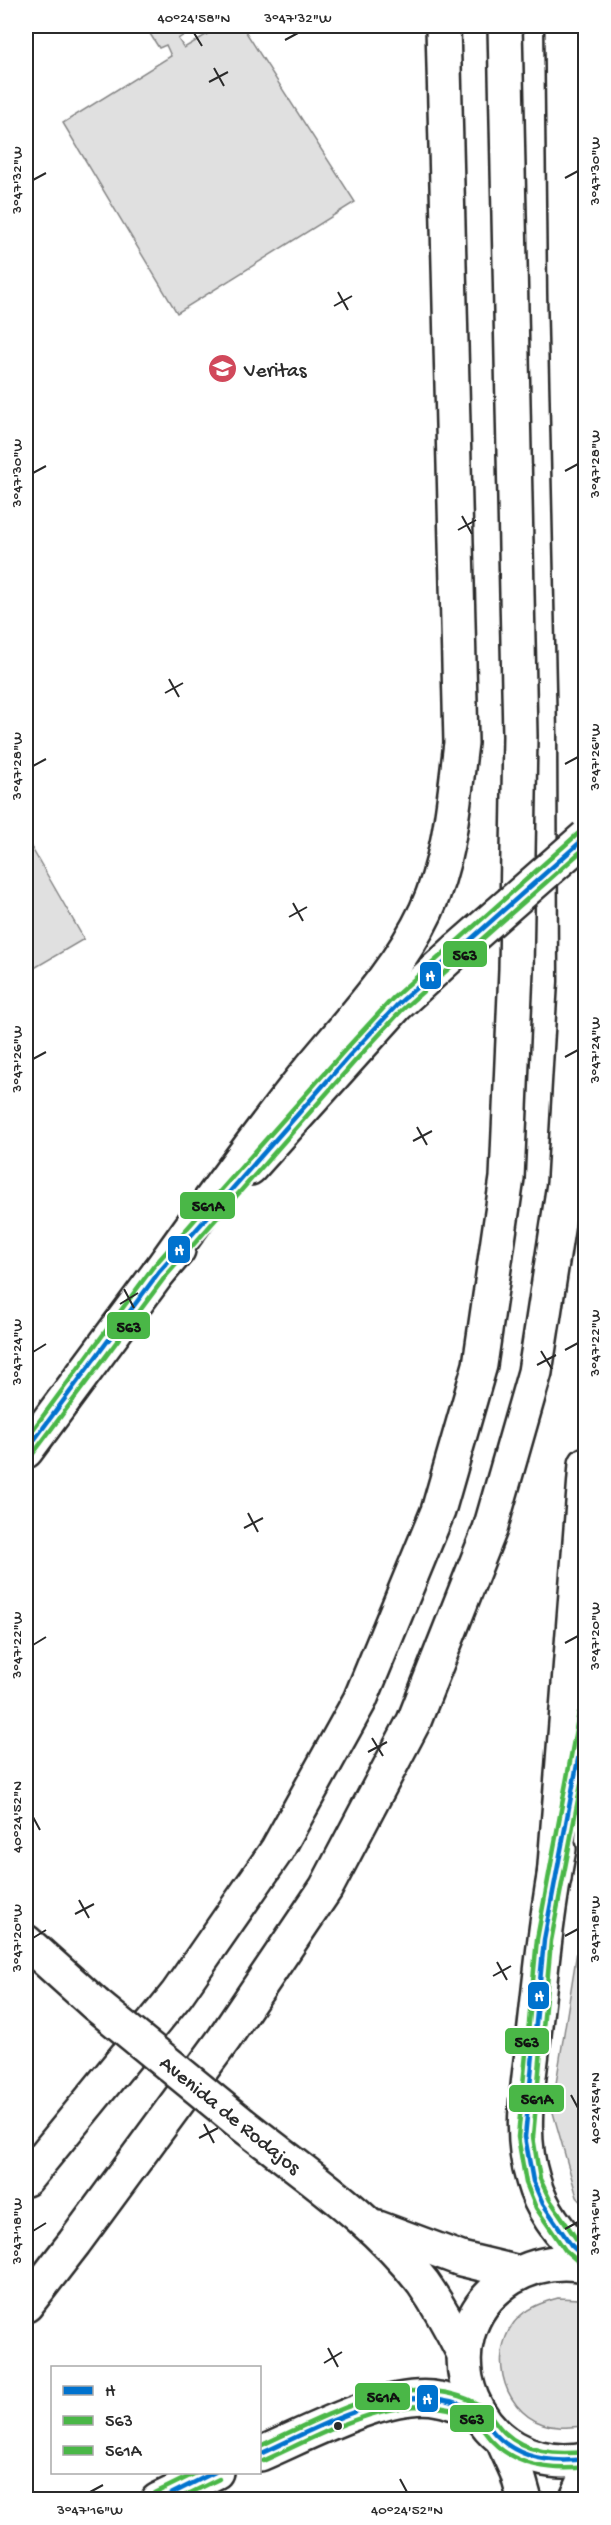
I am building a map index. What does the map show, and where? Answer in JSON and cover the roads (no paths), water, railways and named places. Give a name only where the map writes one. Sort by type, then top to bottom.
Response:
[{"type":"main road","points":[[26,1451],[159,1272],[251,1143],[402,952],[426,912],[439,878],[453,806],[461,743],[442,26]]},
{"type":"main road","points":[[26,2179],[177,1994],[277,1850],[360,1700],[438,1511],[480,1365],[507,1178],[516,970],[520,736],[504,26]]},
{"type":"main road","points":[[26,2305],[224,2039],[326,1888],[414,1721],[490,1529],[535,1372],[564,1184],[576,982],[575,732],[565,293],[562,26]]},
{"type":"main road","points":[[565,293],[585,478]]},
{"type":"main road","points":[[159,1272],[350,1055],[397,1005],[585,837]]},
{"type":"main road","points":[[554,1878],[585,1464]]},
{"type":"main road","points":[[585,1714],[544,1940],[525,2137],[533,2181],[543,2204],[571,2245],[585,2259]]},
{"type":"main road","name":"Avenida de Rodajos","points":[[26,1941],[95,2004],[368,2223],[422,2283],[444,2314],[464,2354]]},
{"type":"main road","name":"Avenida de Rodajos","points":[[26,1958],[79,1999],[95,2004]]},
{"type":"main road","name":"Avenida de Rodajos","points":[[368,2223],[461,2259],[519,2273]]},
{"type":"main road","points":[[585,2265],[572,2262],[551,2263],[519,2273],[501,2285],[482,2306],[470,2329],[464,2354],[467,2385],[478,2413],[503,2441],[520,2452],[541,2459],[567,2462],[585,2459]]},
{"type":"main road","points":[[261,2454],[387,2403],[416,2397],[439,2398],[478,2413]]},
{"type":"main road","points":[[503,2441],[517,2472],[525,2499]]},
{"type":"main road","points":[[159,2499],[212,2474]]},
{"type":"main road","points":[[576,2499],[585,2478]]},
{"type":"place","name":"Veritas","points":[[223,369]]}]
